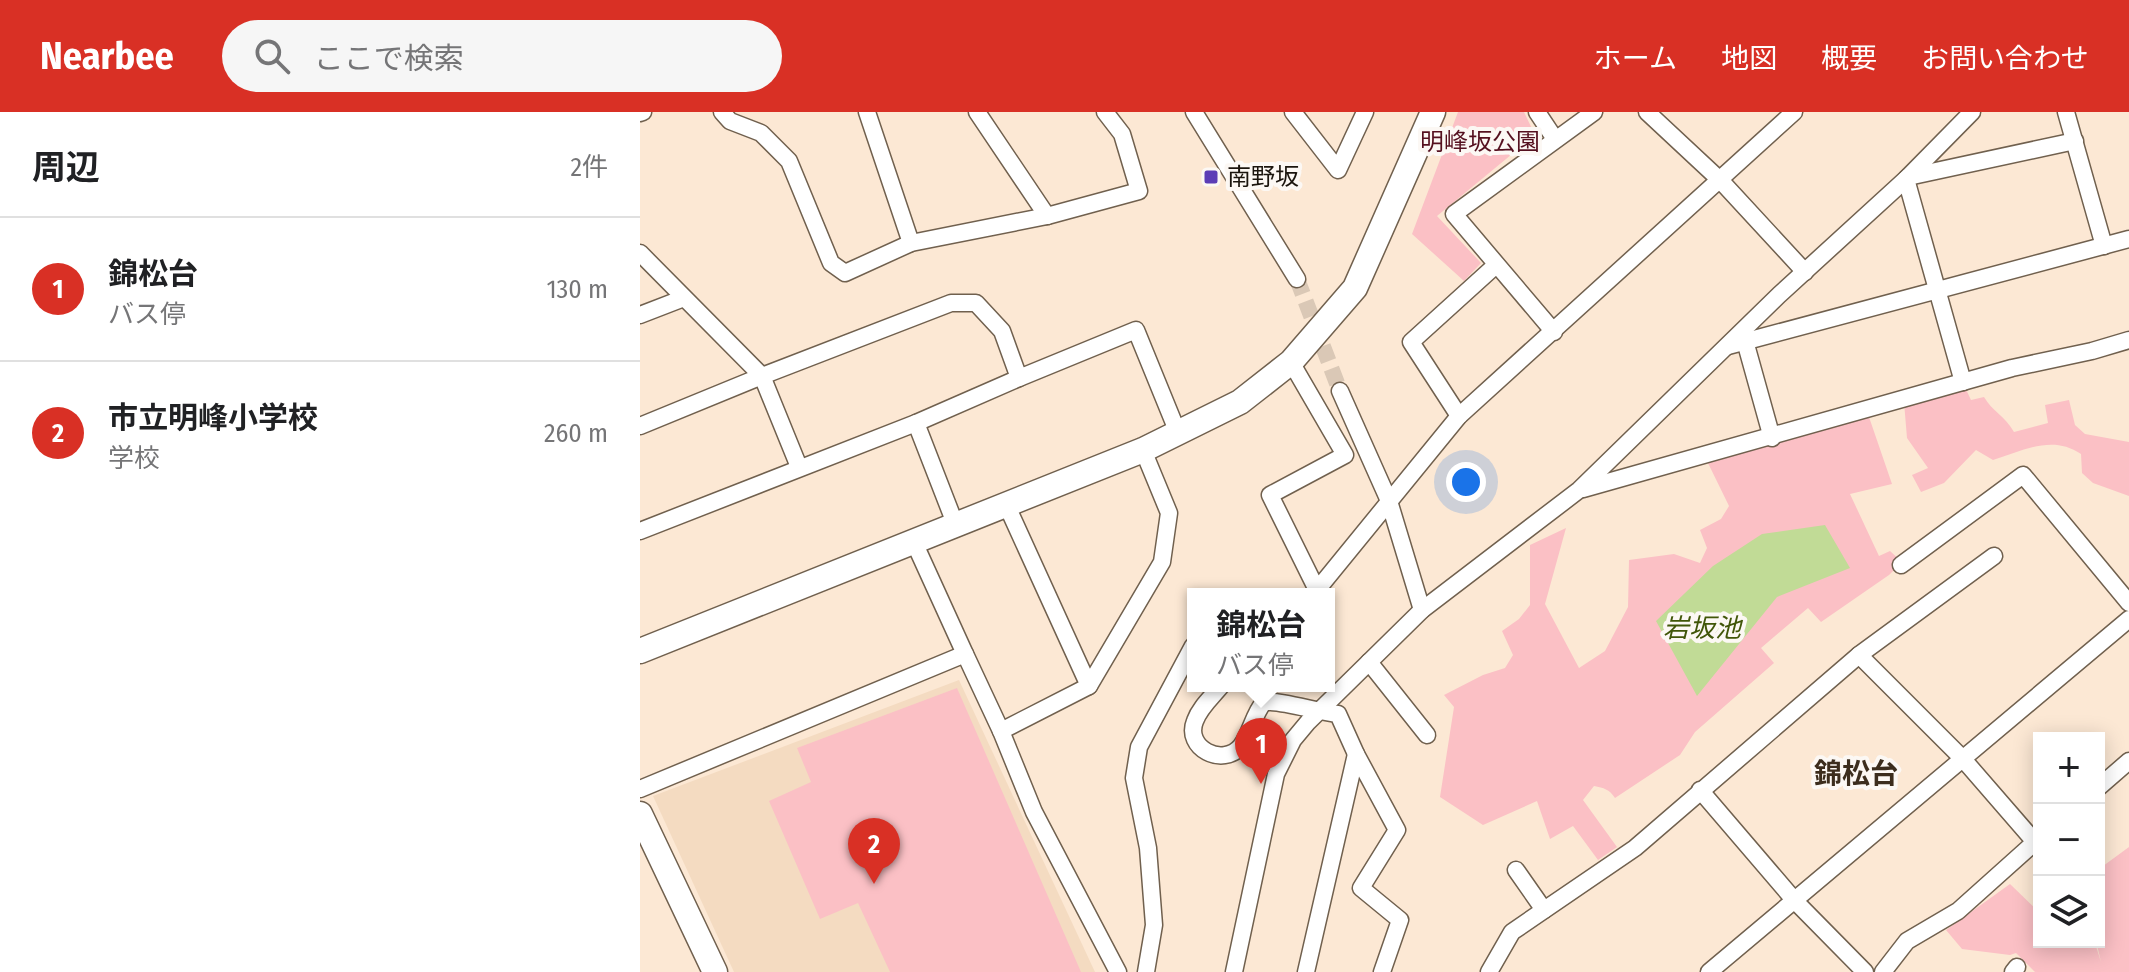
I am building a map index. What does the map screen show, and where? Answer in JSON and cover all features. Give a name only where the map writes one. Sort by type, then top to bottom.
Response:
[{"type":"street","points":[[722,112],[730,121],[761,133],[789,161],[831,263],[845,273],[911,243],[1047,216],[1139,191],[1122,134],[1105,112]]},
{"type":"street","points":[[867,112],[911,243]]},
{"type":"street","points":[[977,112],[1047,216]]},
{"type":"street","points":[[1293,112],[1338,170],[1365,112]]},
{"type":"street","points":[[640,651],[1143,450],[1240,402],[1291,362],[1355,288],[1433,112]]},
{"type":"street","points":[[1537,112],[1555,139]]},
{"type":"street","points":[[1554,332],[1454,214],[1594,112]]},
{"type":"street","points":[[1647,112],[1721,181],[1805,272]]},
{"type":"street","points":[[1319,588],[1459,416],[1794,112]]},
{"type":"street","points":[[1234,972],[1276,774],[1293,740],[1422,610],[1579,490],[1972,112]]},
{"type":"street","points":[[2066,112],[2104,246]]},
{"type":"street","points":[[1200,115],[1297,279]]},
{"type":"street","points":[[1906,178],[2075,141]]},
{"type":"street","points":[[1906,178],[1963,382]]},
{"type":"street","points":[[1727,347],[2129,239]]},
{"type":"street","points":[[640,253],[762,376],[799,467]]},
{"type":"street","points":[[1459,416],[1411,342],[1496,265]]},
{"type":"street","points":[[640,315],[684,298]]},
{"type":"street","points":[[640,426],[951,303],[976,303],[1002,331],[1019,378]]},
{"type":"street","points":[[640,531],[916,423],[1136,330],[1178,433]]},
{"type":"street","points":[[1579,490],[1963,382],[2129,340]]},
{"type":"street","points":[[1745,341],[1772,438]]},
{"type":"street","points":[[1291,362],[1345,455],[1270,495],[1316,588]]},
{"type":"street","points":[[1340,391],[1389,501],[1422,610]]},
{"type":"street","points":[[916,423],[956,526]]},
{"type":"street","points":[[1001,731],[1089,686],[1162,562],[1169,513],[1143,450]]},
{"type":"street","points":[[1901,565],[2023,475],[2129,603]]},
{"type":"street","points":[[1007,506],[1089,686]]},
{"type":"street","points":[[914,542],[1001,731],[1034,812],[1118,972]]},
{"type":"street","points":[[1489,972],[1512,932],[1635,848],[1859,655],[1994,556]]},
{"type":"street","points":[[1709,972],[2129,619]]},
{"type":"street","points":[[640,789],[965,654]]},
{"type":"street","points":[[1859,655],[1963,759],[2033,836]]},
{"type":"street","points":[[1146,972],[1154,925],[1148,848],[1134,778],[1139,747],[1187,657]]},
{"type":"street","points":[[1369,662],[1427,735]]},
{"type":"street","points":[[1216,692],[1193,723],[1195,740],[1203,751],[1216,756],[1227,755],[1240,747],[1257,710],[1264,702],[1275,701],[1338,714],[1397,830],[1361,888],[1400,920],[1382,972]]},
{"type":"street","points":[[1306,972],[1356,754]]},
{"type":"street","points":[[2105,782],[2129,761]]},
{"type":"street","points":[[1700,790],[1795,901],[1865,972]]},
{"type":"street","points":[[640,814],[715,972]]},
{"type":"street","points":[[1883,972],[1907,941],[1958,911],[2033,844]]},
{"type":"street","points":[[1516,870],[1544,910]]},
{"type":"shaded area","points":[[959,680],[1095,972],[734,972],[653,796]]},
{"type":"green space","name":"明峰坂公園","points":[[1458,112],[1524,112],[1535,135],[1437,216],[1481,263],[1464,281],[1412,234]]},
{"type":"green space","points":[[1963,383],[1971,400],[1984,397],[2014,432],[2048,423],[2045,405],[2069,400],[2075,425],[2085,434],[2129,442],[2129,496],[2093,483],[2082,473],[2081,454],[2059,445],[2037,446],[1993,460],[1976,450],[1944,483],[1921,492],[1912,475],[1928,468],[1907,438],[1904,402]]},
{"type":"green space","points":[[1869,417],[1892,484],[1850,494],[1879,556],[1890,551],[1902,562],[1889,575],[1821,622],[1808,608],[1761,648],[1774,663],[1695,732],[1680,755],[1615,798],[1606,789],[1594,786],[1583,800],[1617,847],[1598,860],[1573,826],[1550,839],[1537,801],[1483,825],[1440,797],[1454,707],[1444,695],[1483,675],[1505,668],[1513,655],[1502,631],[1519,619],[1530,605],[1530,545],[1566,528],[1545,604],[1579,668],[1605,651],[1628,607],[1629,560],[1674,554],[1700,563],[1707,548],[1700,530],[1721,519],[1729,506],[1707,461]]},
{"type":"green space","points":[[957,688],[1081,972],[890,972],[858,903],[820,919],[769,801],[811,782],[797,748]]},
{"type":"green space","points":[[2129,847],[2129,972],[2035,972],[2016,953],[2010,955],[1962,949],[1946,930],[2010,884],[2033,906],[2033,948],[2097,948],[2101,962],[2098,948],[2105,948],[2105,865]]},
{"type":"water","name":"岩坂池","points":[[1825,525],[1850,568],[1777,597],[1697,696],[1656,621],[1713,566],[1762,534]]},
{"type":"tunnel","points":[[1297,279],[1340,391]]},
{"type":"place","name":"南野坂","points":[[1211,177]]},
{"type":"place","name":"錦松台","points":[[1261,784]]},
{"type":"place","name":"市立明峰小学校","points":[[874,884]]},
{"type":"district","name":"錦松台","points":[[1856,773]]}]
